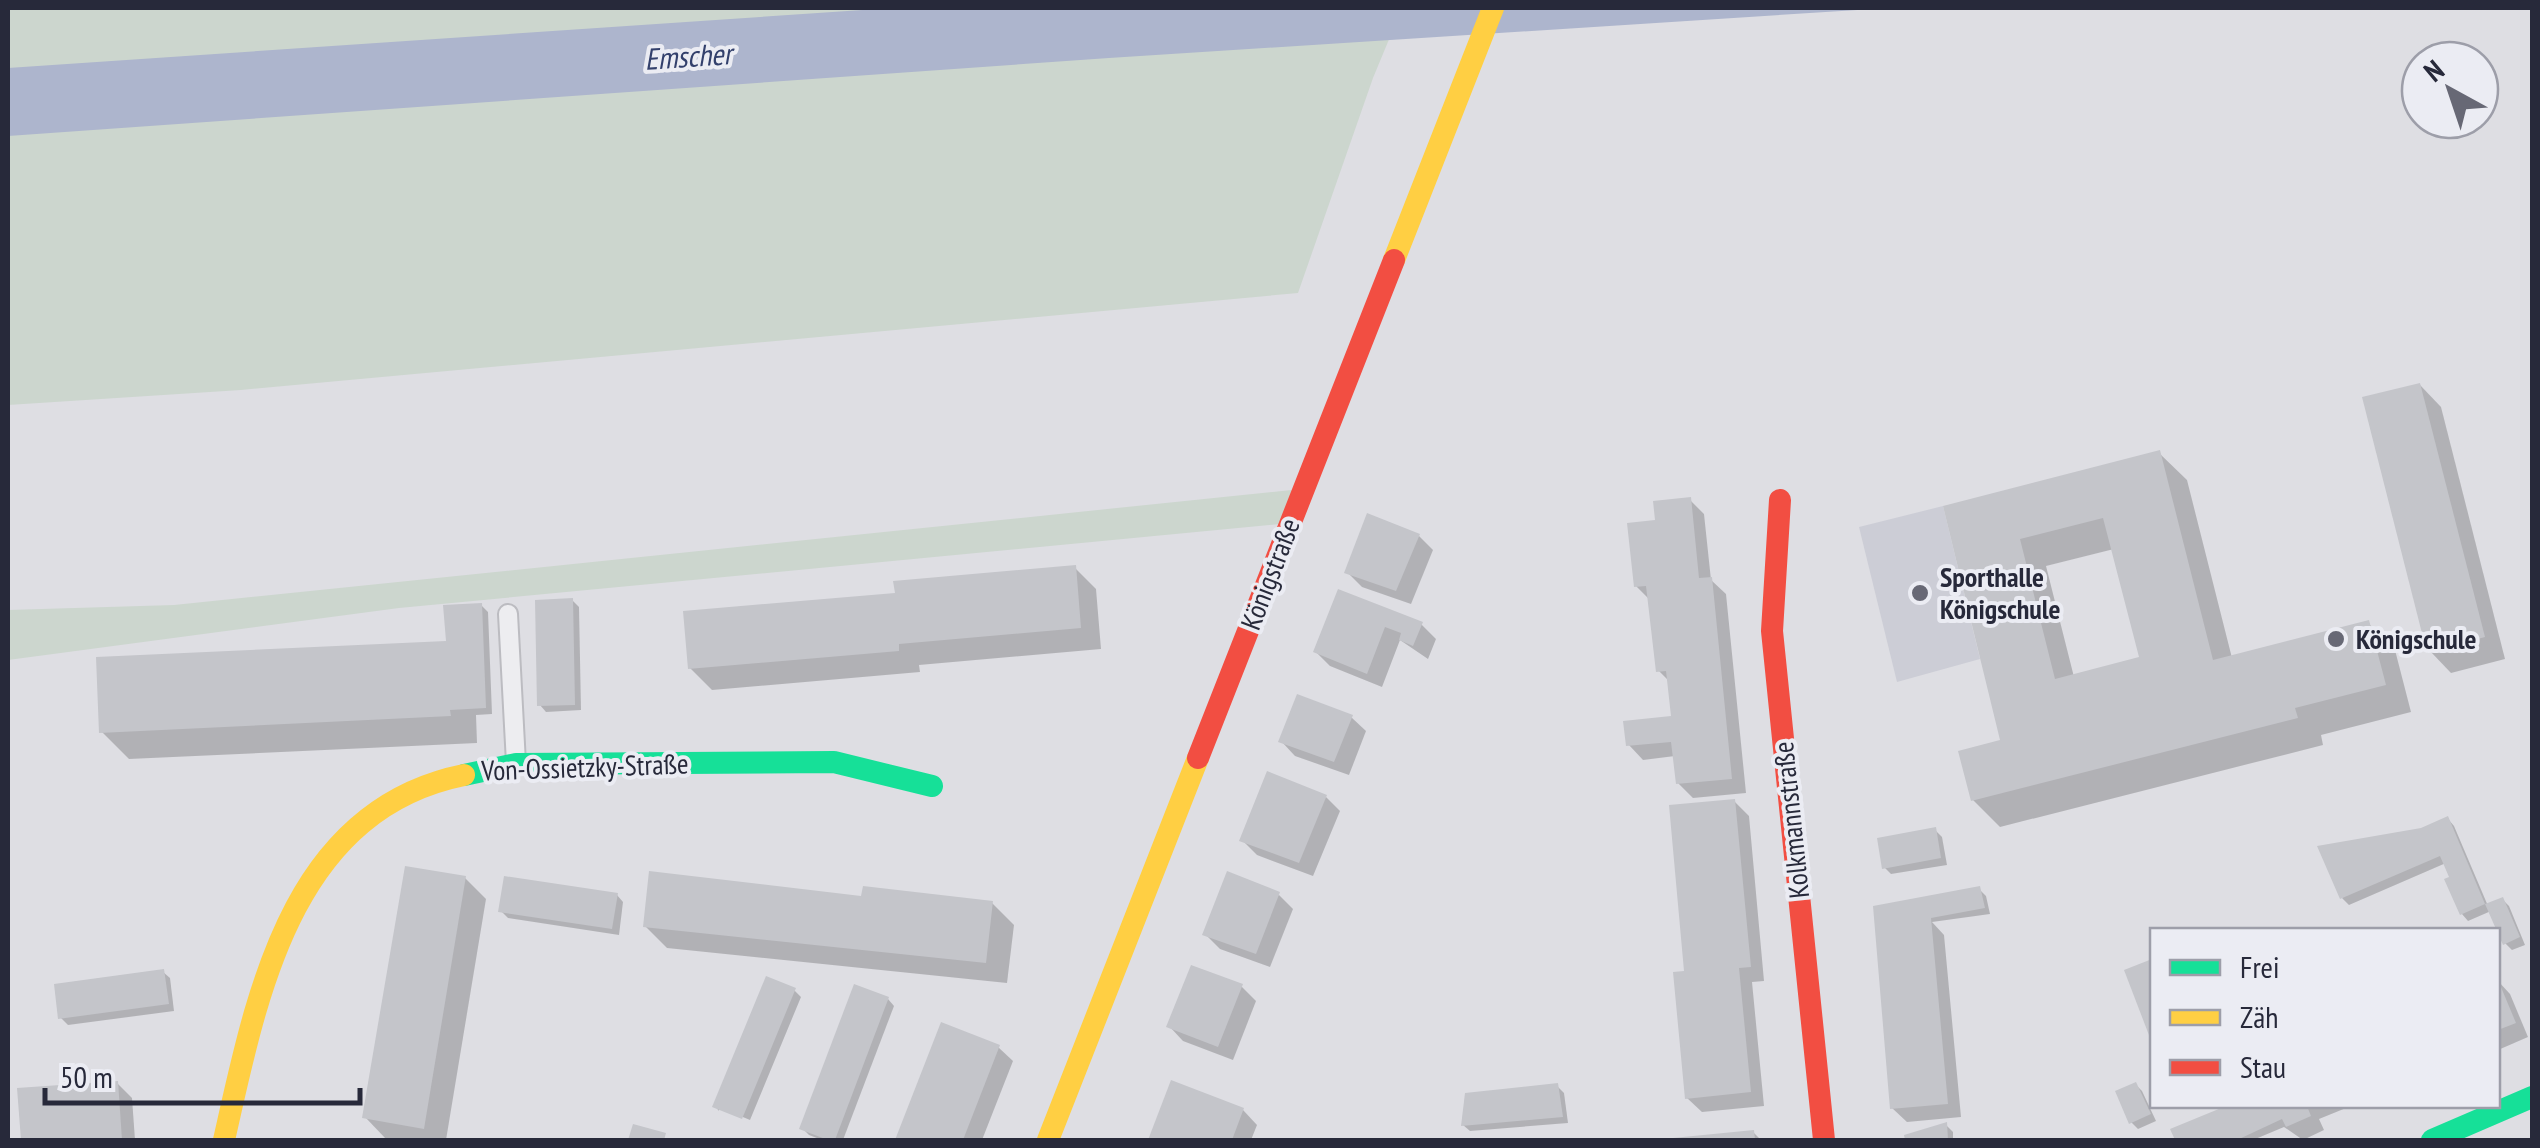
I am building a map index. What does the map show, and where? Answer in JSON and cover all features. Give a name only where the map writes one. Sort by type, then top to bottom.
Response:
[{"type":"street","name":"Königstraße","points":[[1048,1140],[1493,8]]},
{"type":"street","name":"Kolkmannstraße","points":[[1780,500],[1772,632],[1824,1140]]},
{"type":"street","name":"Von-Ossietzky-Straße","points":[[224,1140],[254,1011],[282,928],[300,892],[323,858],[356,826],[394,800],[432,782],[492,766],[516,764],[834,762],[932,786]]},
{"type":"street","points":[[2432,1140],[2532,1097]]},
{"type":"lane","points":[[508,614],[516,764]]},
{"type":"shaded area","points":[[8,8],[1402,8],[1373,78],[1298,293],[241,390],[8,405]]},
{"type":"shaded area","points":[[1292,490],[1280,524],[399,608],[8,660],[8,610],[174,605]]},
{"type":"shaded area","name":"Sporthalle Königschule","points":[[1943,506],[1980,659],[1897,682],[1859,527]]},
{"type":"water","name":"Emscher","points":[[892,8],[1889,8],[1109,58],[8,136],[8,68]]},
{"type":"building","points":[[2420,383],[2485,637],[2427,653],[2362,397]]},
{"type":"building","name":"Königschule","points":[[2160,450],[2213,660],[2369,620],[2386,685],[2295,708],[2298,718],[1971,801],[1958,751],[2000,740],[1943,506]],"holes":[[[2103,518],[2139,657],[2055,679],[2020,539]]]},
{"type":"building","points":[[1691,497],[1699,578],[1712,577],[1732,779],[1676,784],[1671,742],[1626,746],[1623,721],[1671,716],[1666,671],[1656,672],[1646,586],[1634,587],[1627,523],[1655,520],[1653,501]]},
{"type":"building","points":[[1367,513],[1420,534],[1396,591],[1344,573]]},
{"type":"building","points":[[1076,565],[1081,628],[899,644],[899,651],[688,669],[683,611],[895,593],[893,581]]},
{"type":"building","points":[[1338,589],[1423,622],[1413,646],[1399,640],[1401,633],[1385,627],[1367,674],[1313,652]]},
{"type":"building","points":[[573,598],[575,705],[537,706],[535,600]]},
{"type":"building","points":[[482,603],[486,708],[450,710],[451,716],[99,733],[96,657],[446,641],[443,605]]},
{"type":"building","points":[[1297,694],[1353,715],[1334,762],[1278,742]]},
{"type":"building","points":[[1267,771],[1327,795],[1299,863],[1239,841]]},
{"type":"building","points":[[1735,799],[1751,967],[1739,968],[1751,1092],[1685,1099],[1673,972],[1684,971],[1669,805]]},
{"type":"building","points":[[2448,816],[2485,904],[2460,915],[2444,879],[2449,877],[2440,856],[2340,899],[2317,846],[2421,828]]},
{"type":"building","points":[[1936,827],[1941,858],[1882,869],[1877,838]]},
{"type":"building","points":[[405,866],[466,876],[424,1129],[362,1118]]},
{"type":"building","points":[[649,871],[861,896],[863,886],[993,901],[986,963],[643,927]]},
{"type":"building","points":[[1227,871],[1280,892],[1256,954],[1202,935]]},
{"type":"building","points":[[504,876],[618,893],[612,929],[498,912]]},
{"type":"building","points":[[1980,886],[1985,908],[1931,918],[1948,1104],[1890,1109],[1873,906]]},
{"type":"building","points":[[2503,897],[2520,937],[2503,945],[2500,928],[2496,928],[2485,904]]},
{"type":"building","points":[[2150,960],[2150,1038],[2124,970]]},
{"type":"building","points":[[1191,965],[1243,984],[1218,1047],[1166,1027]]},
{"type":"building","points":[[164,969],[169,1004],[58,1019],[54,984]]},
{"type":"building","points":[[766,976],[796,988],[742,1119],[712,1107]]},
{"type":"building","points":[[854,984],[889,997],[835,1140],[828,1140],[799,1129]]},
{"type":"building","points":[[2500,985],[2516,1023],[2500,1029]]},
{"type":"building","points":[[941,1022],[1000,1045],[963,1140],[895,1140]]},
{"type":"building","points":[[1171,1080],[1244,1108],[1232,1140],[1148,1140]]},
{"type":"building","points":[[118,1081],[122,1140],[21,1140],[17,1088]]},
{"type":"building","points":[[2136,1082],[2151,1114],[2129,1124],[2115,1091]]},
{"type":"building","points":[[1558,1083],[1563,1117],[1461,1126],[1465,1093]]},
{"type":"building","points":[[2221,1108],[2308,1108],[2311,1116],[2286,1127],[2282,1119],[2237,1140],[2175,1140],[2170,1129]]},
{"type":"building","points":[[1947,1122],[1948,1140],[1905,1140],[1904,1135]]},
{"type":"building","points":[[633,1124],[666,1133],[664,1140],[628,1140]]},
{"type":"building","points":[[1754,1130],[1755,1140],[1673,1140],[1673,1138]]},
{"type":"traffic: fast","points":[[464,775],[516,764],[834,762],[932,786]]},
{"type":"traffic: fast","points":[[2432,1140],[2532,1097]]},
{"type":"traffic: slow","points":[[1394,260],[1493,8]]},
{"type":"traffic: slow","points":[[1048,1140],[1198,758]]},
{"type":"traffic: slow","points":[[224,1140],[251,1026],[269,970],[292,916],[321,867],[358,826],[405,795],[464,775]]},
{"type":"traffic: jam","points":[[1198,758],[1394,260]]},
{"type":"traffic: jam","points":[[1780,500],[1772,631],[1824,1140]]},
{"type":"place","name":"Sporthalle Königschule","points":[[1920,593]]},
{"type":"place","name":"Königschule","points":[[2336,639]]}]
